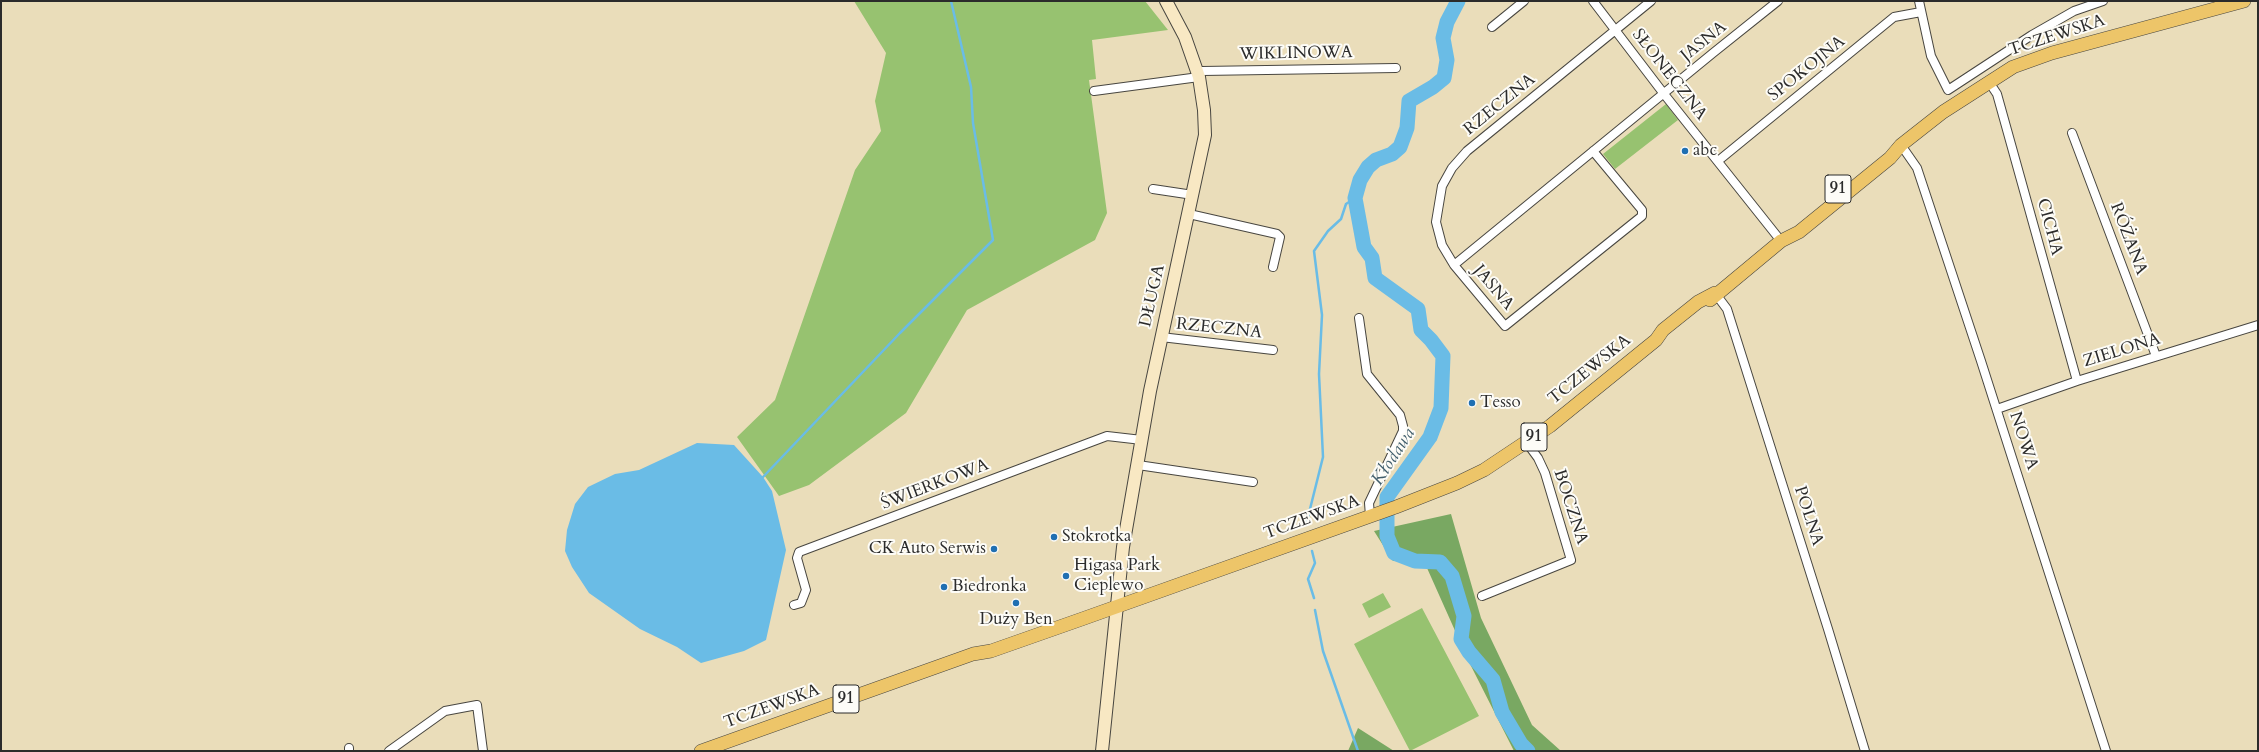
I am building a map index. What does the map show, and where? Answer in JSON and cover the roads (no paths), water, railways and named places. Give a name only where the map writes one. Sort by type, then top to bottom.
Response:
[{"type":"main road","name":"TCZEWSKA","points":[[701,751],[973,654],[991,651],[1374,515],[1464,480],[1527,443],[1656,340],[1668,335],[1704,306],[1715,293],[1781,241],[1793,226],[1885,152],[1901,145],[1943,112],[2013,67],[2052,53],[2244,1]]},
{"type":"main road","name":"TCZEWSKA","points":[[726,751],[974,662],[991,651]]},
{"type":"street","name":"DŁUGA","points":[[1102,751],[1116,606],[1142,440],[1162,337],[1205,135],[1204,102],[1198,75],[1185,37],[1166,1]]},
{"type":"street","points":[[1492,27],[1524,1]]},
{"type":"street","name":"SŁONECZNA","points":[[1593,1],[1664,94],[1781,241]]},
{"type":"street","name":"RZECZNA","points":[[1454,265],[1442,245],[1436,222],[1442,186],[1452,168],[1467,151],[1651,1]]},
{"type":"street","name":"JASNA","points":[[1593,151],[1642,210],[1640,218],[1505,326],[1454,265],[1593,151],[1778,1]]},
{"type":"street","points":[[1918,1],[1931,56],[1948,90],[2032,35],[2074,11],[2103,1]]},
{"type":"street","name":"SPOKOJNA","points":[[1718,161],[1894,17],[1921,12]]},
{"type":"street","name":"WIKLINOWA","points":[[1094,91],[1198,75],[1202,71],[1396,68]]},
{"type":"street","name":"CICHA","points":[[1989,82],[1997,94],[2076,381]]},
{"type":"street","name":"RÓŻANA","points":[[2072,133],[2156,356]]},
{"type":"street","name":"NOWA","points":[[1901,145],[1916,168],[1997,409],[2106,751]]},
{"type":"street","points":[[1153,189],[1193,196]]},
{"type":"street","points":[[1189,214],[1277,234],[1280,237],[1273,267]]},
{"type":"street","name":"POLNA","points":[[1715,293],[1727,309],[1865,751]]},
{"type":"street","points":[[1359,318],[1367,374],[1400,415],[1404,426],[1369,503],[1374,515]]},
{"type":"street","name":"ZIELONA","points":[[1997,409],[2076,381],[2258,325]]},
{"type":"street","name":"RZECZNA","points":[[1162,337],[1273,350]]},
{"type":"street","name":"ŚWIERKOWA","points":[[794,605],[801,603],[806,590],[796,558],[799,552],[1107,436],[1142,440]]},
{"type":"street","name":"BOCZNA","points":[[1482,596],[1571,560],[1544,473],[1538,458],[1527,443]]},
{"type":"street","points":[[1138,465],[1253,482]]},
{"type":"street","points":[[389,751],[445,710],[477,705],[483,739],[487,751]]},
{"type":"street","points":[[483,739],[483,751]]},
{"type":"water","points":[[697,443],[734,445],[763,477],[772,491],[786,550],[766,640],[744,651],[701,663],[677,647],[640,629],[589,593],[572,567],[565,551],[567,530],[575,504],[588,487],[615,474],[639,470]]},
{"type":"waterway","points":[[763,477],[900,333],[993,240],[973,123],[971,87],[951,1]]},
{"type":"waterway","name":"Kłodawa","points":[[1458,1],[1447,22],[1443,38],[1447,60],[1444,78],[1433,87],[1409,101],[1407,128],[1400,147],[1392,154],[1376,160],[1368,167],[1360,180],[1355,198],[1364,247],[1372,258],[1375,278],[1418,309],[1421,330],[1443,356],[1441,408],[1430,437],[1387,497],[1387,536],[1394,553],[1415,561],[1440,562],[1452,576],[1464,616],[1461,639],[1469,652],[1493,680],[1502,712],[1521,744],[1528,751]]},
{"type":"waterway","name":"Kłodawa","points":[[1306,525],[1323,457],[1319,374],[1322,315],[1314,251],[1328,231],[1341,219],[1346,204],[1355,198]]},
{"type":"waterway","name":"Kłodawa","points":[[1312,551],[1315,563],[1308,579],[1314,598]]},
{"type":"waterway","name":"Kłodawa","points":[[1315,610],[1323,651],[1358,751]]},
{"type":"place","name":"abc","points":[[1685,151]]},
{"type":"place","name":"Tesso","points":[[1472,403]]},
{"type":"place","name":"Stokrotka","points":[[1054,537]]},
{"type":"place","name":"CK Auto Serwis","points":[[994,549]]},
{"type":"place","name":"Higasa Park Cieplewo","points":[[1066,576]]},
{"type":"place","name":"Biedronka","points":[[944,587]]},
{"type":"place","name":"Duży Ben","points":[[1016,603]]}]
